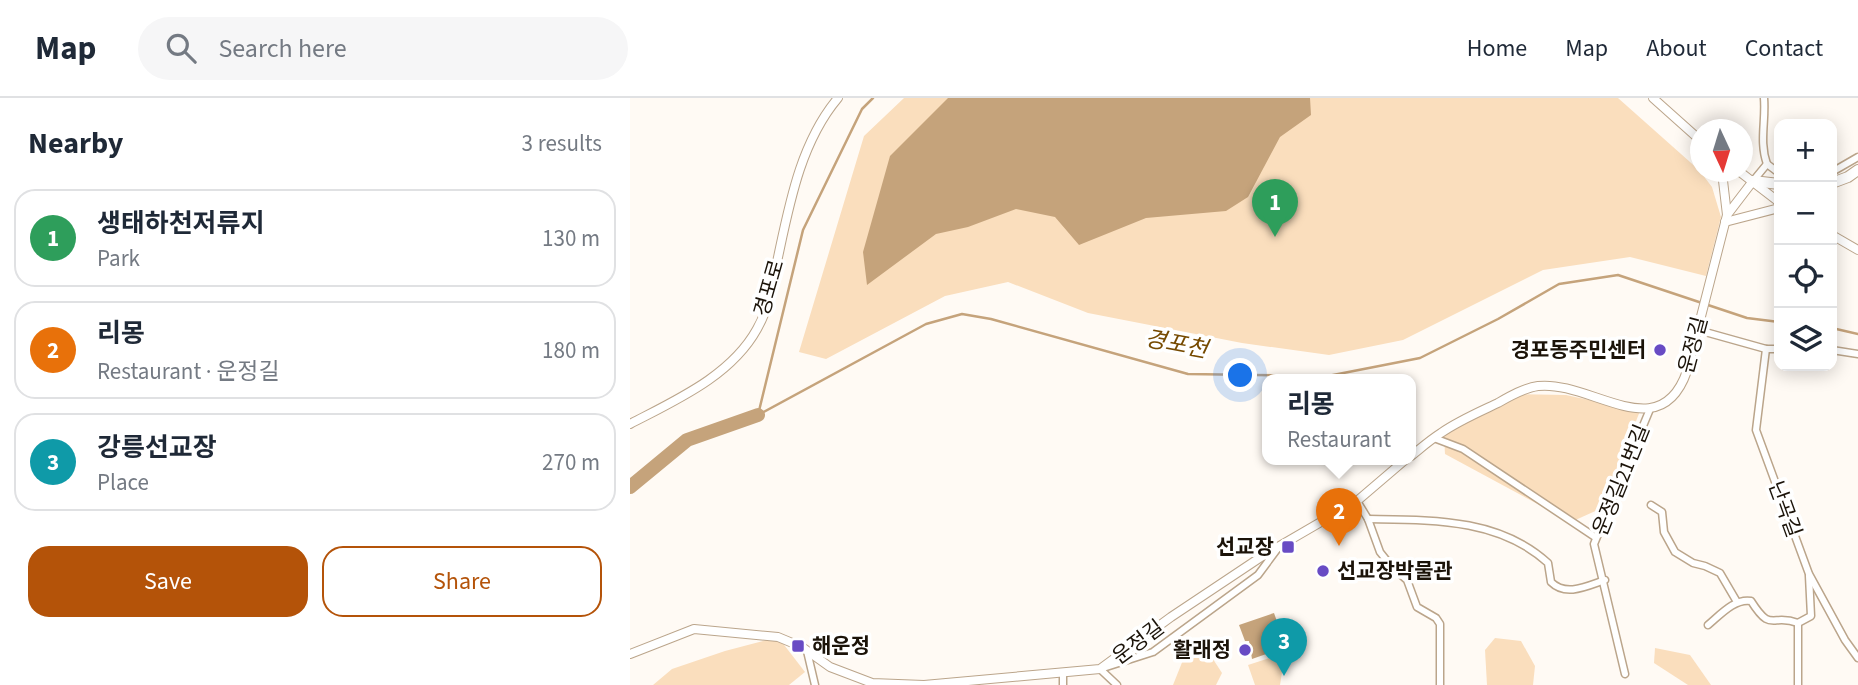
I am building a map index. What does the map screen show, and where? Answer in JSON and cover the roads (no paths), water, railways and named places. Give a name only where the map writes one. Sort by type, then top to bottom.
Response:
[{"type":"main road","points":[[1834,182],[1858,170]]},
{"type":"main road","points":[[1753,181],[1774,183]]},
{"type":"street","name":"경포로","points":[[630,424],[692,392],[718,373],[758,328],[772,296],[801,163],[821,122],[838,98]]},
{"type":"street","points":[[1653,98],[1690,131]]},
{"type":"street","points":[[1764,98],[1766,118],[1762,151],[1767,164],[1774,169]]},
{"type":"street","points":[[1837,169],[1858,157]]},
{"type":"street","points":[[1767,164],[1753,181],[1774,198]]},
{"type":"street","points":[[1723,182],[1726,218],[1774,209]]},
{"type":"street","name":"운정길","points":[[1650,409],[1670,402],[1678,393],[1687,371],[1726,218],[1752,182]]},
{"type":"street","points":[[1837,238],[1858,250]]},
{"type":"street","points":[[1698,328],[1766,349],[1774,349]]},
{"type":"street","name":"난곡길","points":[[1766,349],[1756,430],[1809,574],[1845,640],[1858,658]]},
{"type":"street","points":[[1837,351],[1858,354]]},
{"type":"street","points":[[1416,452],[1442,432],[1535,386],[1574,389],[1609,403],[1650,409]]},
{"type":"street","name":"운정길21번길","points":[[1625,674],[1605,580],[1594,544],[1650,409]]},
{"type":"street","points":[[1434,438],[1463,449],[1595,537]]},
{"type":"street","name":"운정길","points":[[630,654],[694,629],[778,637],[807,651],[830,667],[872,683],[924,685],[1100,670],[1171,617],[1357,501],[1399,465]]},
{"type":"street","points":[[1357,501],[1368,519],[1380,552],[1407,580],[1417,607],[1436,618],[1440,624],[1440,685]]},
{"type":"street","points":[[1651,505],[1662,512],[1664,532],[1675,552],[1693,563],[1720,573],[1737,602]]},
{"type":"street","points":[[1368,519],[1457,522],[1507,536],[1548,563],[1551,582],[1560,589],[1574,590],[1605,580]]},
{"type":"street","points":[[1117,685],[1100,670],[1153,652],[1258,575],[1278,548]]},
{"type":"street","points":[[1708,625],[1737,602],[1751,601],[1758,613],[1767,620],[1798,623],[1811,616],[1809,574]]},
{"type":"street","points":[[1798,623],[1798,685]]},
{"type":"street","points":[[807,651],[815,685]]},
{"type":"street","points":[[1063,674],[1063,685]]},
{"type":"waterway","points":[[758,415],[803,230],[862,109],[873,98]]},
{"type":"waterway","name":"경포천","points":[[1338,374],[1420,358],[1498,319],[1559,284],[1618,275],[1747,318],[1774,321]]},
{"type":"waterway","name":"경포천","points":[[758,415],[926,324],[962,314],[991,319],[1188,374],[1262,375]]},
{"type":"waterway","name":"경포천","points":[[1837,329],[1858,334]]},
{"type":"waterway","name":"경포천","points":[[630,487],[687,440],[758,415]]},
{"type":"place","name":"생태하천저류지","points":[[1275,237]]},
{"type":"place","name":"경포동주민센터","points":[[1660,350]]},
{"type":"place","name":"리몽","points":[[1339,546]]},
{"type":"place","name":"선교장","points":[[1288,547]]},
{"type":"place","name":"선교장박물관","points":[[1323,571]]},
{"type":"place","name":"해운정","points":[[798,646]]},
{"type":"place","name":"활래정","points":[[1245,650]]},
{"type":"place","name":"강릉선교장","points":[[1284,676]]}]
